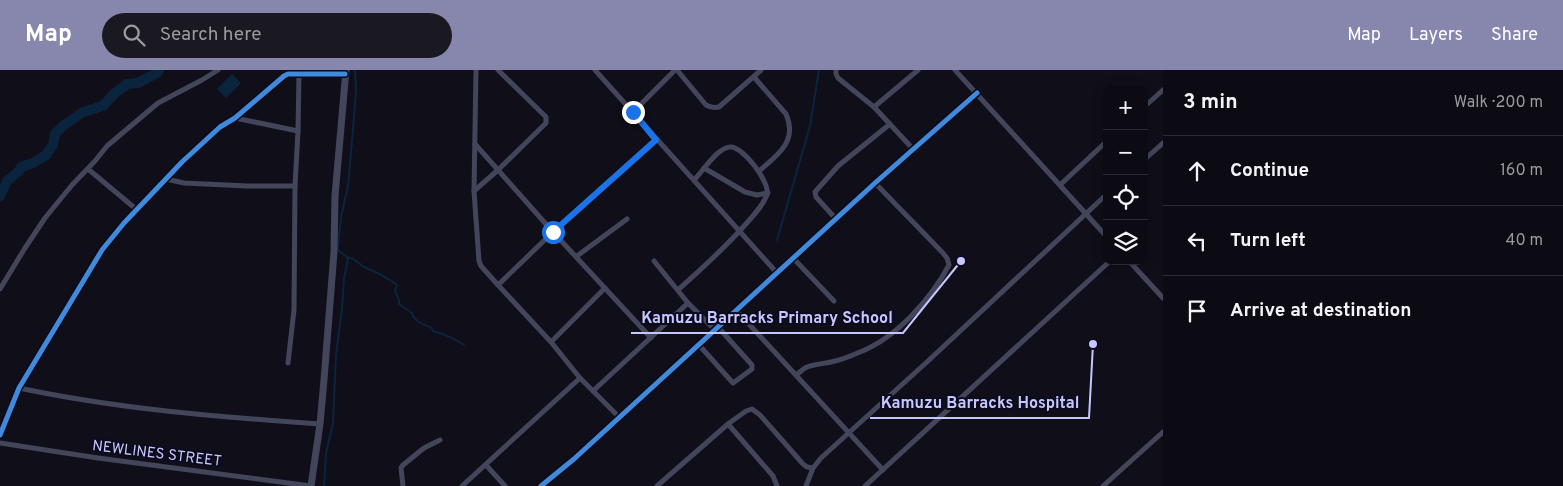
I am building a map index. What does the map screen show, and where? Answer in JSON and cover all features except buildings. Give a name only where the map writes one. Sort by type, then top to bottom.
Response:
[{"type":"street","points":[[0,289],[45,218],[107,146],[158,103],[218,70]]},
{"type":"street","points":[[481,70],[476,72],[474,191],[478,256],[481,266],[551,342],[580,378],[619,417]]},
{"type":"street","points":[[474,191],[498,170],[547,120],[498,70]]},
{"type":"street","points":[[595,70],[776,273]]},
{"type":"street","points":[[633,112],[676,70],[711,108],[719,106],[761,70]]},
{"type":"street","points":[[836,70],[838,78],[874,107],[913,149]]},
{"type":"street","points":[[874,107],[918,70]]},
{"type":"street","points":[[955,70],[1103,233]]},
{"type":"street","points":[[0,435],[19,388],[102,250],[136,209],[182,162],[284,76],[346,72],[335,196],[334,252],[320,424],[311,486]]},
{"type":"street","points":[[288,363],[294,310],[294,186],[298,131],[299,74]]},
{"type":"street","points":[[754,77],[786,114],[789,124],[788,140],[783,150],[759,171]]},
{"type":"street","points":[[1148,103],[1163,90]]},
{"type":"street","points":[[541,486],[977,93]]},
{"type":"street","points":[[235,118],[298,131]]},
{"type":"street","points":[[836,219],[816,197],[815,192],[838,166],[890,124]]},
{"type":"street","points":[[498,285],[553,232],[656,140]]},
{"type":"street","points":[[1148,156],[1163,143]]},
{"type":"street","points":[[475,144],[651,338]]},
{"type":"street","points":[[678,290],[739,232],[762,205],[768,193],[766,182],[759,171],[736,147],[730,146],[713,157],[694,180]]},
{"type":"street","points":[[1060,185],[1103,146]]},
{"type":"street","points":[[704,168],[745,192],[757,195],[768,193]]},
{"type":"street","points":[[88,169],[136,209]]},
{"type":"street","points":[[166,179],[184,183],[294,186]]},
{"type":"street","points":[[796,376],[807,368],[862,351],[882,340],[921,307],[949,265],[947,258],[942,252],[875,184]]},
{"type":"street","points":[[806,486],[813,468],[821,458],[1103,198]]},
{"type":"street","points":[[577,256],[626,219]]},
{"type":"street","points":[[793,258],[834,301]]},
{"type":"street","points":[[654,261],[688,303],[716,328],[752,365],[752,369],[733,384],[699,345]]},
{"type":"street","points":[[865,486],[1106,265]]},
{"type":"street","points":[[1134,265],[1163,298]]},
{"type":"street","points":[[551,342],[604,288]]},
{"type":"street","points":[[593,391],[688,303]]},
{"type":"street","points":[[736,310],[882,470]]},
{"type":"street","points":[[462,486],[580,378]]},
{"type":"street","points":[[19,388],[108,404],[248,419],[320,424]]},
{"type":"street","points":[[657,486],[728,424],[746,411],[755,410],[803,464],[813,468]]},
{"type":"street","points":[[728,424],[773,476],[777,486]]},
{"type":"street","points":[[1103,486],[1163,432]]},
{"type":"street","points":[[402,486],[401,468],[403,465],[424,448],[440,440]]},
{"type":"street","name":"NEWLINES STREET","points":[[0,443],[273,483],[311,486]]},
{"type":"street","points":[[486,465],[505,486]]},
{"type":"street","points":[[548,481],[552,486]]},
{"type":"water","points":[[232,74],[241,83],[226,98],[217,89]]},
{"type":"waterway","points":[[0,196],[7,181],[21,167],[33,163],[46,155],[53,145],[55,134],[63,126],[83,112],[103,106],[127,84],[138,83],[159,70]]},
{"type":"waterway","points":[[324,486],[326,453],[333,423],[336,355],[348,259],[338,250],[338,247],[341,217],[348,186],[356,92],[355,70]]},
{"type":"waterway","points":[[777,240],[810,126],[819,70]]},
{"type":"waterway","points":[[347,257],[397,285],[395,291],[399,304],[412,313],[418,321],[432,328],[433,331],[449,336],[464,345]]},
{"type":"cycle path","points":[[0,435],[19,388],[102,250],[124,223],[182,162],[220,127],[235,118],[284,76],[288,74],[345,74]]},
{"type":"cycle path","points":[[541,486],[574,459],[875,183],[977,93]]},
{"type":"place","name":"Kamuzu Barracks Primary School","points":[[961,261]]},
{"type":"place","name":"Kamuzu Barracks Hospital","points":[[1093,344]]},
{"type":"route","points":[[553,232],[656,140],[633,112]]}]
